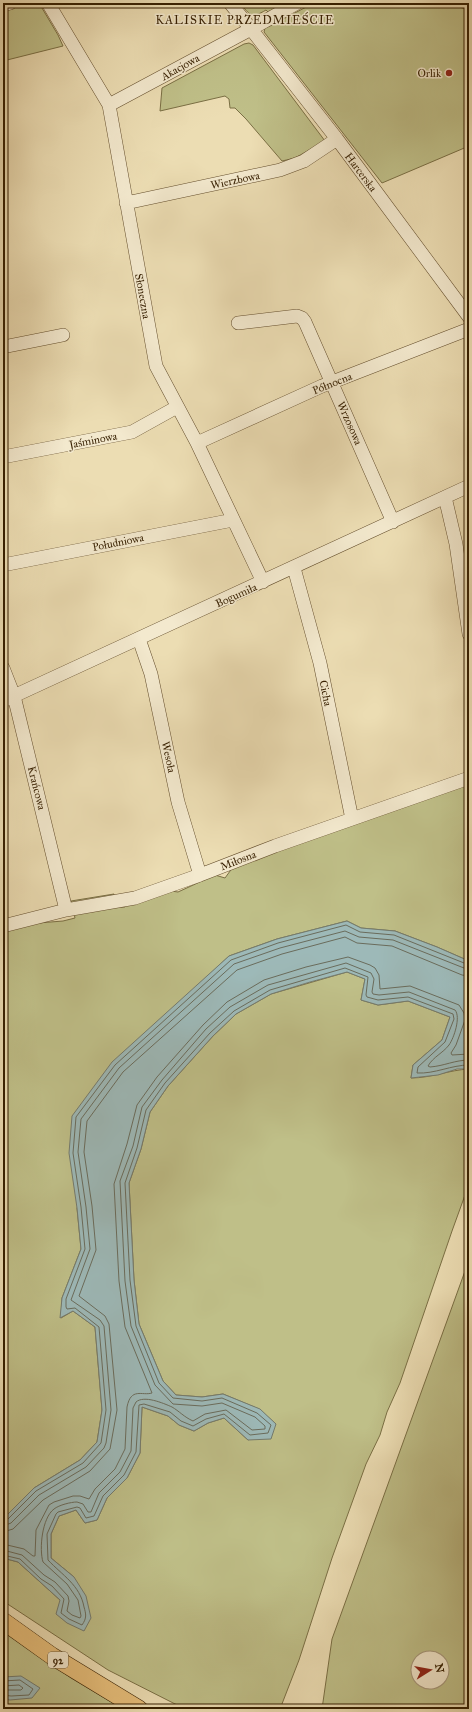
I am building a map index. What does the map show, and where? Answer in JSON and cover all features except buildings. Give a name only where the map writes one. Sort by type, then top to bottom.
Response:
[{"type":"main road","name":"92","points":[[3,1621],[75,1671],[139,1709]]},
{"type":"street","points":[[3,5],[10,3]]},
{"type":"street","name":"Słoneczna","points":[[48,3],[109,105],[156,366],[197,443],[263,582]]},
{"type":"street","name":"Harcerska","points":[[230,3],[337,139],[469,317]]},
{"type":"street","name":"Akacjowa","points":[[109,105],[297,3]]},
{"type":"street","name":"Wierzbowa","points":[[126,203],[280,170],[304,161],[337,139]]},
{"type":"street","name":"Wrzosowa","points":[[238,323],[297,316],[302,318],[393,522]]},
{"type":"street","name":"Północna","points":[[197,443],[332,383],[469,329]]},
{"type":"street","points":[[3,346],[63,335]]},
{"type":"street","name":"Jaśminowa","points":[[3,457],[132,432],[177,407]]},
{"type":"street","name":"Bogumiła","points":[[9,699],[469,486]]},
{"type":"street","points":[[445,497],[456,544],[469,634]]},
{"type":"street","name":"Południowa","points":[[3,565],[233,520]]},
{"type":"street","name":"Cicha","points":[[294,568],[320,663],[352,819]]},
{"type":"street","name":"Wesoła","points":[[139,639],[151,674],[178,802],[200,875]]},
{"type":"street","name":"Krańcowa","points":[[3,668],[9,699],[66,910]]},
{"type":"street","name":"Miłosna","points":[[3,926],[66,910],[135,898],[276,846],[469,778]]},
{"type":"green space","points":[[25,3],[39,3],[63,46],[3,61],[3,11]]},
{"type":"green space","points":[[240,3],[278,3],[279,7],[268,12],[266,10],[254,15],[249,13]]},
{"type":"green space","points":[[321,3],[446,3],[469,10],[469,146],[382,183],[264,32],[265,28],[310,5]]},
{"type":"green space","points":[[249,43],[253,45],[325,141],[295,158],[282,161],[246,119],[235,108],[230,108],[229,99],[225,96],[160,111],[162,88],[244,44]]},
{"type":"green space","points":[[469,784],[469,961],[395,931],[361,928],[347,921],[277,939],[229,956],[192,991],[77,1208],[81,1249],[62,1298],[61,1318],[73,1311],[95,1327],[102,1410],[97,1442],[80,1460],[34,1488],[3,1519],[3,931],[26,924],[63,921],[75,918],[71,901],[114,894],[115,902],[118,907],[125,907],[126,904],[171,891],[178,892],[215,875],[225,878],[233,867]]},
{"type":"green space","points":[[347,972],[365,979],[361,1000],[378,1005],[408,1001],[450,1017],[442,1040],[413,1065],[411,1078],[426,1077],[469,1069],[469,1184],[400,1383],[387,1412],[380,1435],[366,1464],[332,1558],[299,1660],[280,1709],[185,1709],[108,1670],[3,1601],[3,1558],[18,1562],[60,1600],[74,1577],[51,1558],[51,1534],[59,1516],[76,1510],[85,1523],[97,1520],[107,1498],[127,1478],[140,1453],[142,1407],[168,1416],[179,1425],[194,1431],[208,1423],[224,1418],[248,1440],[276,1424],[259,1409],[223,1394],[202,1397],[176,1395],[163,1381],[139,1324],[134,1280],[129,1183],[141,1149],[150,1112],[168,1086],[213,1036],[236,1014],[271,994]]},
{"type":"green space","points":[[469,1260],[469,1709],[322,1709],[332,1639]]},
{"type":"green space","points":[[3,1630],[71,1678],[123,1709],[3,1709]]},
{"type":"water","points":[[347,921],[361,928],[395,931],[469,961],[469,1069],[457,1069],[438,1075],[411,1078],[413,1065],[442,1040],[450,1017],[408,1001],[378,1005],[361,1000],[365,979],[347,972],[271,994],[236,1014],[213,1036],[168,1086],[150,1112],[141,1149],[129,1183],[134,1280],[139,1324],[163,1381],[176,1395],[202,1397],[223,1394],[260,1409],[276,1424],[271,1439],[248,1440],[224,1418],[208,1423],[194,1431],[179,1425],[168,1416],[142,1407],[140,1453],[127,1478],[107,1498],[97,1520],[85,1523],[76,1510],[59,1516],[51,1534],[51,1558],[74,1577],[86,1596],[91,1618],[84,1631],[67,1623],[56,1614],[60,1600],[18,1562],[3,1558],[4,1518],[34,1488],[80,1460],[97,1442],[102,1410],[95,1327],[73,1311],[60,1318],[62,1298],[81,1249],[69,1153],[72,1116],[112,1062],[229,956],[277,939]]},
{"type":"water","points":[[21,1676],[40,1688],[32,1698],[10,1700],[3,1699],[3,1677]]},
{"type":"place","name":"Orlik","points":[[449,73]]},
{"type":"district","name":"KALISKIE PRZEDMIEŚCIE","points":[[245,20]]}]
